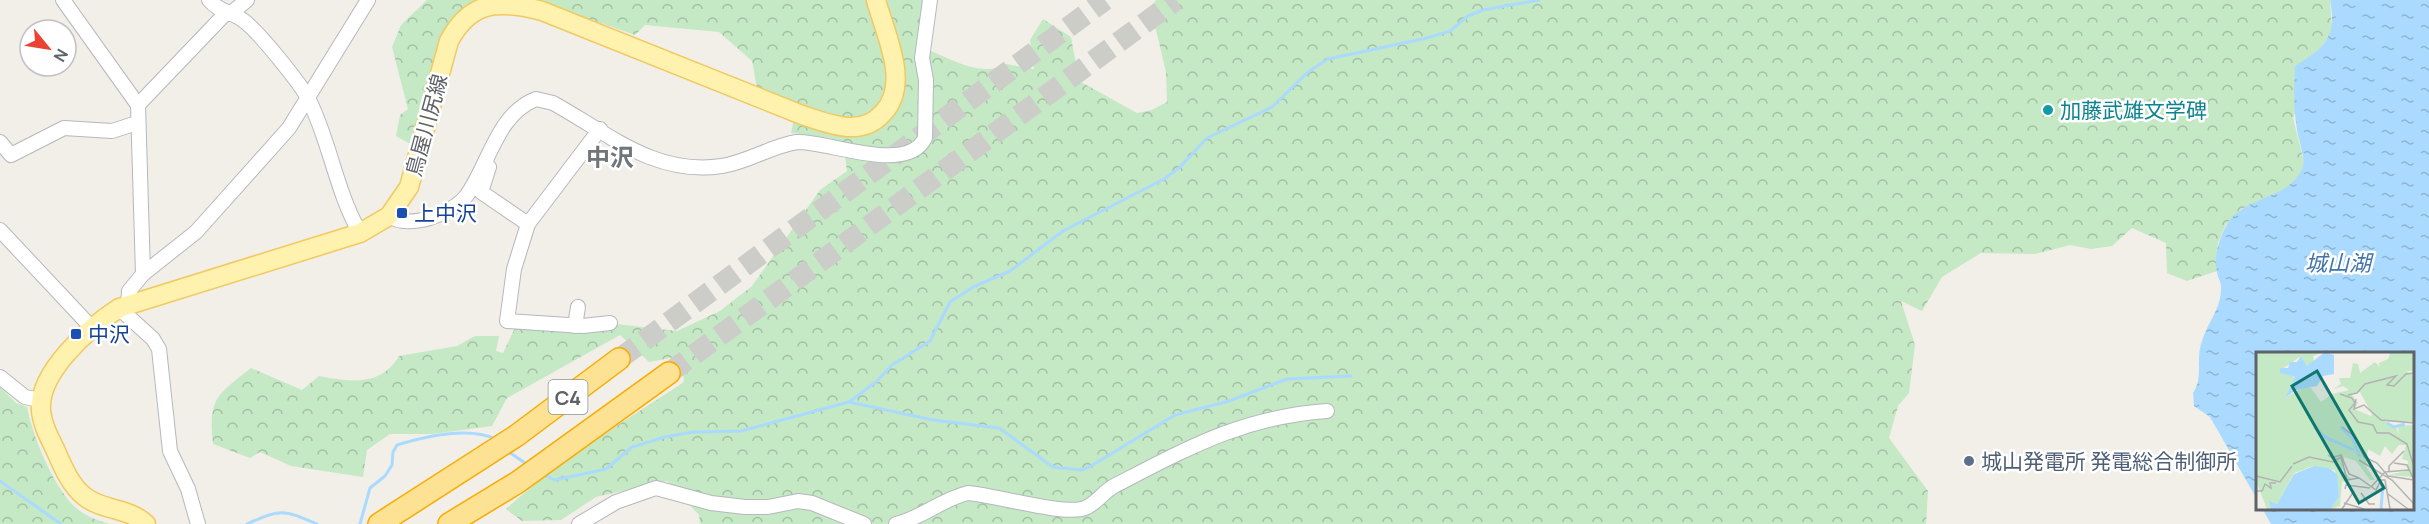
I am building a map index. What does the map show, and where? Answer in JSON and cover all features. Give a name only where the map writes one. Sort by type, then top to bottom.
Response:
[{"type":"highway","name":"C4","points":[[380,524],[483,459],[619,359]]},
{"type":"highway","name":"C4","points":[[449,524],[518,482],[669,374]]},
{"type":"main road","name":"鳥屋川尻線","points":[[41,400],[48,379],[92,328],[124,306],[360,233],[389,216],[409,187],[449,41],[462,20],[479,5],[505,1],[542,11],[802,115],[840,127],[856,128],[872,123],[886,110],[896,95],[894,68],[876,0]]},
{"type":"main road","points":[[41,400],[44,424],[77,489],[92,501],[131,514],[146,524]]},
{"type":"street","points":[[63,0],[138,105],[143,274]]},
{"type":"street","points":[[209,0],[228,14],[243,20],[308,99],[349,213],[360,233]]},
{"type":"street","points":[[138,105],[228,14],[247,0]]},
{"type":"street","points":[[197,522],[188,489],[170,451],[159,349],[124,306],[129,291],[143,274],[196,232],[289,128],[368,0]]},
{"type":"street","points":[[389,216],[396,221],[418,222],[448,208],[467,195],[504,128],[520,110],[536,99],[553,103],[649,159],[679,168],[722,166],[797,142],[810,142],[880,156],[913,151],[925,138],[926,80],[922,58],[930,0]]},
{"type":"street","points":[[0,142],[11,155],[64,128],[112,130],[137,123]]},
{"type":"street","points":[[600,129],[528,224],[514,269],[507,321],[575,326],[610,323]]},
{"type":"street","points":[[487,156],[489,166],[481,192],[528,224]]},
{"type":"street","points":[[0,230],[92,328]]},
{"type":"street","points":[[575,326],[578,307]]},
{"type":"street","points":[[0,377],[25,397],[41,400]]},
{"type":"street","points":[[896,524],[906,522],[953,496],[968,493],[1062,509],[1084,509],[1111,488],[1183,450],[1246,424],[1288,414],[1327,411]]},
{"type":"street","points":[[579,524],[616,502],[656,488],[711,503],[745,507],[768,507],[798,501],[812,503],[864,524]]},
{"type":"green space","points":[[427,0],[475,0],[462,10],[443,45],[435,66],[414,146],[396,136],[400,115],[408,109],[392,47],[401,25]]},
{"type":"green space","points":[[535,0],[922,0],[920,46],[974,68],[986,69],[1006,64],[1034,69],[1030,40],[1043,19],[1071,37],[1079,81],[1137,113],[1152,110],[1167,102],[1166,72],[1151,9],[1156,0],[2330,0],[2332,32],[2319,52],[2293,118],[2304,162],[2298,178],[2289,188],[2241,209],[2226,224],[2218,243],[2217,271],[2187,281],[2167,273],[2166,243],[2132,228],[2112,246],[2091,249],[2070,245],[2035,254],[1981,253],[1942,277],[1922,311],[1901,301],[1915,345],[1909,393],[1898,406],[1889,438],[1928,491],[1926,524],[700,524],[699,515],[667,481],[596,497],[561,520],[522,521],[506,509],[570,458],[684,382],[681,356],[649,362],[620,335],[507,398],[492,426],[432,434],[390,434],[367,450],[363,477],[291,466],[260,452],[250,458],[213,444],[212,417],[217,399],[251,368],[302,390],[319,376],[342,380],[374,378],[392,366],[399,356],[457,346],[475,336],[499,336],[496,351],[503,353],[515,328],[616,324],[677,331],[720,311],[752,286],[820,190],[847,171],[845,155],[831,138],[791,133],[797,105],[774,93],[757,88],[752,61],[719,32],[645,25],[635,35]]},
{"type":"green space","points":[[0,387],[16,403],[27,407],[45,460],[67,498],[83,513],[109,524],[0,524]]},
{"type":"water","name":"城山湖","points":[[2330,0],[2429,0],[2429,524],[2271,524],[2263,509],[2414,509],[2414,352],[2256,352],[2256,498],[2210,417],[2194,406],[2193,393],[2198,381],[2200,348],[2220,297],[2221,285],[2216,261],[2220,239],[2233,217],[2254,202],[2289,186],[2303,165],[2295,114],[2295,66],[2314,53],[2326,40],[2332,23]]},
{"type":"waterway","points":[[849,402],[877,381],[892,365],[930,341],[950,302],[973,287],[1010,271],[1063,231],[1164,179],[1180,167],[1207,138],[1272,107],[1308,72],[1328,59],[1427,38],[1450,31],[1468,16],[1483,10],[1539,0]]},
{"type":"waterway","points":[[544,475],[555,480],[606,469],[632,447],[665,437],[693,432],[741,431],[849,402],[933,420],[999,428],[1053,467],[1081,470],[1175,415],[1229,401],[1287,379],[1351,376]]},
{"type":"waterway","points":[[360,524],[370,488],[385,476],[392,465],[393,452],[397,445],[421,438],[460,433],[485,435],[496,439]]},
{"type":"waterway","points":[[506,450],[528,465]]},
{"type":"waterway","points":[[0,481],[61,524]]},
{"type":"waterway","points":[[247,524],[275,513],[289,513],[317,524]]},
{"type":"tunnel","points":[[619,359],[1105,0]]},
{"type":"tunnel","points":[[669,373],[1176,0]]},
{"type":"place","name":"加藤武雄文学碑","points":[[2048,110]]},
{"type":"place","name":"上中沢","points":[[402,213]]},
{"type":"place","name":"中沢","points":[[76,334]]},
{"type":"place","name":"城山発電所 発電総合制御所","points":[[1969,461]]},
{"type":"district","name":"中沢","points":[[610,156]]}]
